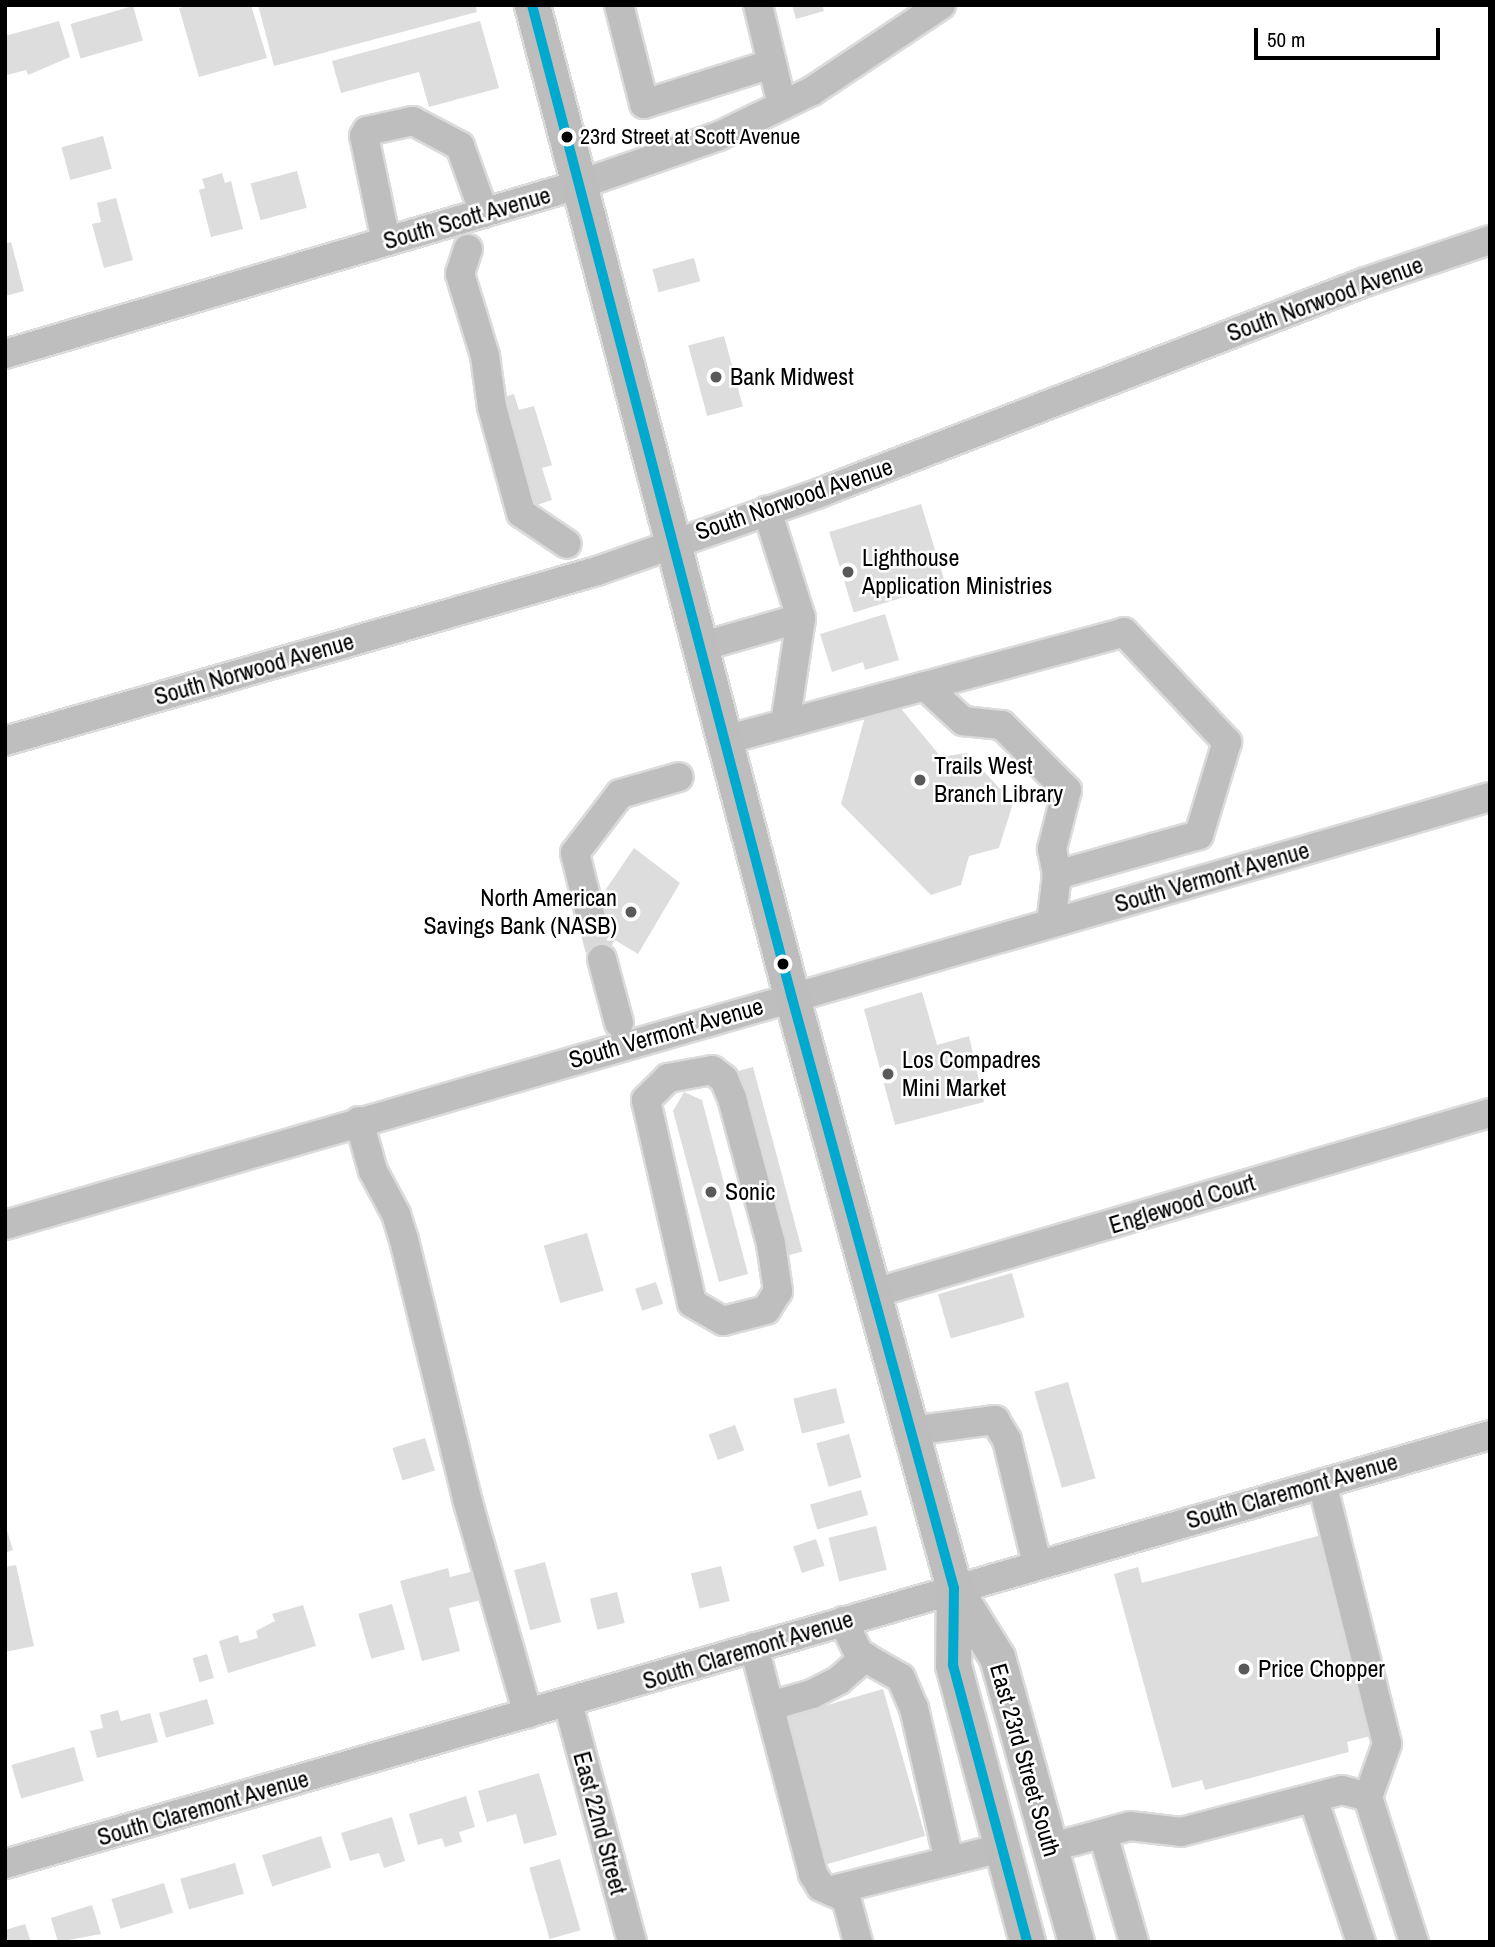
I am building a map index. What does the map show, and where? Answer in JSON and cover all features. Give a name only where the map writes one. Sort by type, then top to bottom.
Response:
[{"type":"main road","name":"East 23rd Street South","points":[[532,5],[792,998],[954,1588],[953,1665],[1027,1942]]},
{"type":"main road","name":"East 23rd Street South","points":[[954,1588],[997,1657],[1076,1942]]},
{"type":"street","points":[[619,5],[644,104],[772,64]]},
{"type":"street","points":[[758,5],[782,105]]},
{"type":"street","name":"South Scott Avenue","points":[[5,354],[581,184],[719,136],[812,91],[941,5]]},
{"type":"street","points":[[386,241],[364,136],[368,131],[413,121],[460,146],[484,212]]},
{"type":"street","name":"South Norwood Avenue","points":[[5,741],[597,571],[767,510],[1365,282],[1490,240]]},
{"type":"street","points":[[468,249],[460,274],[485,356],[492,407],[522,513],[567,544]]},
{"type":"street","points":[[767,510],[801,618],[785,724]]},
{"type":"street","points":[[701,647],[801,618]]},
{"type":"street","points":[[725,740],[1124,632],[1227,742],[1199,835],[1057,875]]},
{"type":"street","points":[[925,686],[964,721],[1003,725],[1067,790],[1052,849],[1057,875],[1051,923]]},
{"type":"street","points":[[592,922],[575,853],[620,794],[679,777]]},
{"type":"street","name":"South Vermont Avenue","points":[[5,1225],[1490,797]]},
{"type":"street","points":[[602,959],[619,1023]]},
{"type":"street","points":[[712,1070],[724,1079],[771,1244],[778,1291],[766,1310],[723,1321],[692,1303],[646,1100],[668,1077],[712,1070]]},
{"type":"street","name":"Englewood Court","points":[[874,1293],[1490,1113]]},
{"type":"street","points":[[359,1121],[373,1171],[396,1214],[404,1240],[467,1499],[528,1714]]},
{"type":"street","points":[[911,1431],[995,1420],[1007,1440],[1037,1564]]},
{"type":"street","name":"South Claremont Avenue","points":[[5,1864],[1490,1435]]},
{"type":"street","points":[[1322,1483],[1387,1744],[1368,1797],[1414,1942]]},
{"type":"street","points":[[843,1621],[864,1657],[901,1678],[914,1708],[949,1861]]},
{"type":"street","points":[[754,1647],[813,1874],[821,1887],[846,1898],[858,1942]]},
{"type":"street","points":[[770,1706],[830,1685],[864,1657]]},
{"type":"street","name":"East 22nd Street","points":[[568,1703],[632,1942]]},
{"type":"street","points":[[1049,1848],[1130,1826],[1181,1832],[1342,1790],[1368,1797]]},
{"type":"street","points":[[1313,1798],[1360,1942]]},
{"type":"street","points":[[1103,1833],[1134,1942]]},
{"type":"street","points":[[833,1890],[1001,1848]]},
{"type":"building","points":[[190,5],[251,5],[267,58],[199,77],[179,8]]},
{"type":"building","points":[[258,5],[475,5],[477,12],[274,66]]},
{"type":"building","points":[[792,5],[822,5],[824,11],[796,19]]},
{"type":"building","points":[[133,6],[143,41],[80,59],[71,24]]},
{"type":"building","points":[[59,21],[70,57],[28,75],[26,70],[7,75],[5,36]]},
{"type":"building","points":[[480,21],[499,88],[429,107],[419,72],[341,93],[332,61]]},
{"type":"building","points":[[103,136],[112,169],[70,180],[61,147]]},
{"type":"building","points":[[297,171],[307,208],[260,220],[251,183]]},
{"type":"building","points":[[222,173],[225,183],[231,181],[243,229],[211,237],[199,190],[205,188],[202,179]]},
{"type":"building","points":[[116,198],[133,260],[104,268],[92,224],[101,222],[97,203]]},
{"type":"building","points":[[11,242],[24,291],[5,296],[5,244]]},
{"type":"building","points":[[694,258],[700,281],[659,292],[652,269]]},
{"type":"building","name":"Bank Midwest","points":[[724,336],[743,407],[707,416],[688,346]]},
{"type":"building","points":[[514,394],[519,410],[534,406],[552,465],[542,468],[552,500],[528,508],[494,400]]},
{"type":"building","points":[[921,504],[946,584],[854,612],[829,532]]},
{"type":"building","points":[[885,614],[899,660],[865,670],[863,662],[832,672],[820,634]]},
{"type":"building","name":"Trails West Branch Library","points":[[898,705],[941,757],[967,753],[1013,803],[999,848],[969,856],[961,885],[931,895],[841,804],[866,713]]},
{"type":"building","name":"North American Savings Bank (NASB)","points":[[634,848],[680,883],[638,954],[615,940],[596,969],[584,934],[605,902],[602,895]]},
{"type":"building","points":[[922,992],[937,1045],[969,1036],[984,1102],[895,1125],[864,1009]]},
{"type":"building","points":[[753,1067],[802,1251],[785,1256],[736,1072]]},
{"type":"building","name":"Sonic","points":[[684,1092],[702,1100],[748,1274],[719,1282],[673,1111]]},
{"type":"building","points":[[587,1233],[604,1291],[560,1303],[544,1245]]},
{"type":"building","points":[[1012,1273],[1025,1317],[951,1338],[938,1294]]},
{"type":"building","points":[[656,1282],[663,1304],[642,1311],[635,1289]]},
{"type":"building","points":[[1068,1382],[1096,1478],[1062,1488],[1034,1392]]},
{"type":"building","points":[[836,1388],[845,1423],[802,1434],[793,1399]]},
{"type":"building","points":[[735,1425],[744,1450],[718,1460],[709,1435]]},
{"type":"building","points":[[849,1434],[861,1477],[829,1487],[816,1443]]},
{"type":"building","points":[[425,1438],[435,1471],[402,1480],[392,1448]]},
{"type":"building","points":[[861,1490],[868,1515],[817,1530],[810,1505]]},
{"type":"building","points":[[5,1524],[13,1550],[5,1553]]},
{"type":"building","points":[[876,1526],[887,1570],[839,1582],[828,1538]]},
{"type":"building","points":[[1325,1534],[1378,1734],[1347,1742],[1349,1752],[1205,1790],[1202,1780],[1172,1788],[1114,1574],[1138,1567],[1142,1583]]},
{"type":"building","points":[[816,1539],[825,1566],[802,1573],[793,1546]]},
{"type":"building","points":[[545,1562],[561,1622],[530,1630],[514,1570]]},
{"type":"building","points":[[16,1565],[34,1646],[5,1652],[5,1567]]},
{"type":"building","points":[[721,1566],[730,1601],[700,1608],[691,1573]]},
{"type":"building","points":[[448,1568],[450,1577],[474,1571],[481,1600],[449,1608],[460,1651],[422,1661],[400,1581]]},
{"type":"building","points":[[617,1592],[625,1623],[598,1630],[590,1599]]},
{"type":"building","points":[[392,1604],[405,1649],[371,1659],[358,1614]]},
{"type":"building","points":[[303,1605],[316,1646],[228,1673],[219,1641],[238,1635],[240,1643],[258,1638],[256,1631],[275,1621],[272,1614]]},
{"type":"building","points":[[207,1654],[214,1678],[199,1682],[193,1658]]},
{"type":"building","points":[[883,1689],[925,1836],[823,1865],[781,1718]]},
{"type":"building","points":[[207,1699],[214,1724],[166,1738],[159,1713]]},
{"type":"building","points":[[118,1710],[121,1721],[150,1713],[158,1742],[97,1758],[90,1731],[103,1728],[100,1715]]},
{"type":"building","points":[[74,1747],[84,1781],[21,1799],[12,1765]]},
{"type":"building","points":[[539,1773],[557,1835],[524,1844],[516,1814],[487,1822],[478,1791]]},
{"type":"building","points":[[466,1796],[475,1827],[459,1832],[462,1842],[445,1847],[442,1838],[418,1845],[409,1814]]},
{"type":"building","points":[[392,1817],[405,1861],[384,1868],[379,1853],[350,1861],[341,1833]]},
{"type":"building","points":[[321,1836],[331,1867],[272,1887],[262,1855]]},
{"type":"building","points":[[560,1859],[580,1930],[550,1939],[529,1868]]},
{"type":"building","points":[[235,1863],[244,1894],[189,1909],[180,1879]]},
{"type":"building","points":[[164,1883],[173,1913],[120,1929],[111,1899]]},
{"type":"building","points":[[92,1905],[101,1934],[58,1942],[51,1918]]},
{"type":"building","points":[[25,1924],[31,1942],[5,1942],[5,1930]]},
{"type":"tunnel","points":[[592,922],[602,959]]},
{"type":"transit line","points":[[532,5],[792,998],[954,1588],[953,1665],[1027,1942]]},
{"type":"place","name":"23rd Street at Scott Avenue","points":[[567,137]]},
{"type":"place","name":"Bank Midwest","points":[[716,377]]},
{"type":"place","name":"Lighthouse Application Ministries","points":[[848,572]]},
{"type":"place","name":"Trails West Branch Library","points":[[920,780]]},
{"type":"place","name":"North American Savings Bank (NASB)","points":[[631,912]]},
{"type":"place","name":"Los Compadres Mini Market","points":[[888,1074]]},
{"type":"place","name":"Sonic","points":[[711,1192]]},
{"type":"place","name":"Price Chopper","points":[[1244,1669]]}]
